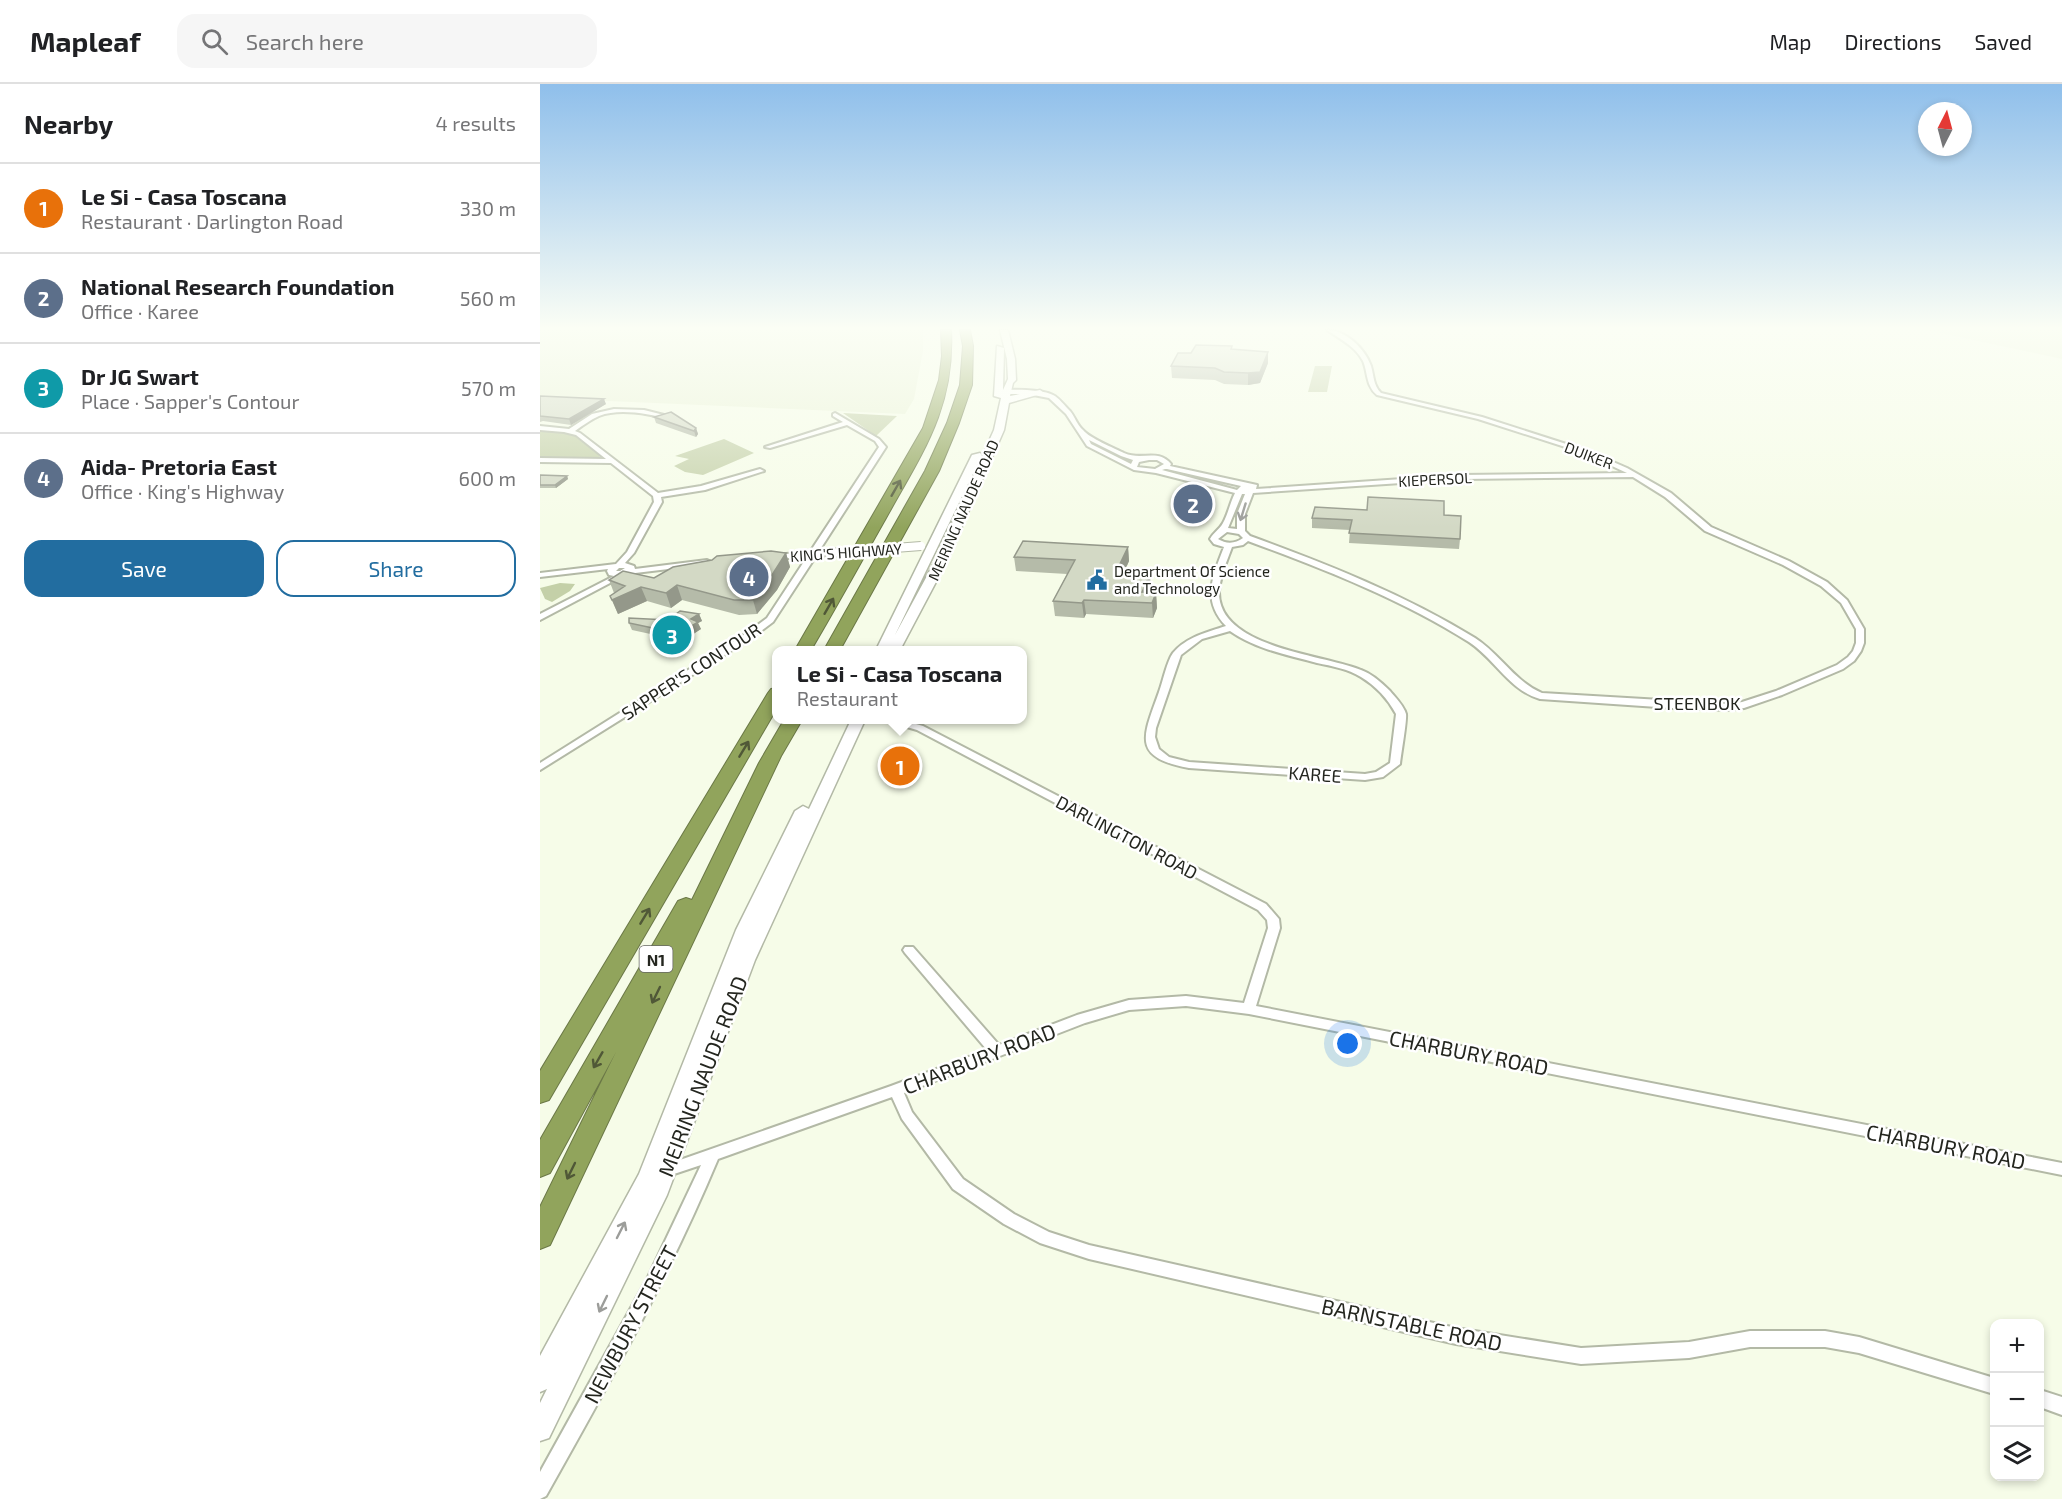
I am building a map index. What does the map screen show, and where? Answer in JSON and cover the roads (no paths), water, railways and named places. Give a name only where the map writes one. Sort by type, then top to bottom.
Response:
[{"type":"highway","points":[[805,646],[927,433],[940,396]]},
{"type":"highway","points":[[835,646],[932,471],[962,396]]},
{"type":"highway","name":"N1","points":[[540,1093],[772,701]]},
{"type":"highway","name":"N1","points":[[540,1165],[791,724]]},
{"type":"highway","points":[[540,1236],[773,754]]},
{"type":"street","name":"MEIRING NAUDE ROAD","points":[[897,646],[949,545],[999,430],[1005,396]]},
{"type":"street","name":"MEIRING NAUDE ROAD","points":[[884,646],[927,546],[1005,396]]},
{"type":"street","points":[[1047,396],[1056,400],[1089,445],[1141,471],[1155,471],[1238,492],[1249,488]]},
{"type":"street","name":"DUIKER","points":[[1385,396],[1480,418],[1586,452],[1636,475]]},
{"type":"street","points":[[570,431],[597,414],[607,412],[649,413],[669,417]]},
{"type":"street","name":"SAPPER'S CONTOUR","points":[[540,767],[762,627],[776,612],[883,447],[877,440],[835,415]]},
{"type":"street","points":[[768,447],[847,423]]},
{"type":"street","points":[[540,428],[578,434],[657,495],[658,502],[621,569],[597,587],[540,617]]},
{"type":"street","points":[[1083,434],[1112,450],[1139,459],[1161,458],[1167,462],[1167,467]]},
{"type":"street","points":[[1102,453],[1112,450]]},
{"type":"street","points":[[1133,467],[1139,459]]},
{"type":"street","points":[[540,460],[614,461]]},
{"type":"street","points":[[1601,476],[1612,472],[1617,465]]},
{"type":"street","points":[[1155,471],[1167,467],[1249,488]]},
{"type":"street","points":[[657,495],[702,488],[760,471]]},
{"type":"street","name":"KIEPERSOL","points":[[1249,488],[1269,489],[1461,477],[1636,475]]},
{"type":"street","name":"STEENBOK","points":[[1243,538],[1268,545],[1376,588],[1437,619],[1485,648],[1524,688],[1540,696],[1729,707],[1744,705],[1779,693],[1840,667],[1851,659],[1860,642],[1860,629],[1844,602],[1824,584],[1810,575],[1708,529],[1668,495],[1636,475]]},
{"type":"street","points":[[1243,538],[1239,522],[1249,488]]},
{"type":"street","points":[[1238,492],[1229,523],[1214,539],[1219,543],[1229,545],[1243,538]]},
{"type":"street","points":[[1221,532],[1243,538]]},
{"type":"street","name":"KING'S HIGHWAY","points":[[769,557],[949,545]]},
{"type":"street","name":"KAREE","points":[[1229,545],[1215,585],[1215,598],[1222,619],[1267,647],[1362,673],[1380,688],[1401,714],[1395,764],[1378,775],[1365,777],[1189,765],[1169,761],[1156,753],[1149,738],[1150,728],[1177,654],[1199,637],[1233,627]]},
{"type":"street","points":[[540,575],[713,562]]},
{"type":"street","name":"MEIRING NAUDE ROAD","points":[[540,1380],[657,1174],[745,930],[846,724]]},
{"type":"street","name":"MEIRING NAUDE ROAD","points":[[540,1429],[582,1348],[746,960],[856,724]]},
{"type":"street","name":"DARLINGTON ROAD","points":[[909,724],[1263,907],[1273,919],[1274,928],[1249,1009]]},
{"type":"street","points":[[909,950],[997,1052]]},
{"type":"street","name":"CHARBURY ROAD","points":[[657,1174],[896,1089],[1082,1019],[1129,1005],[1186,1001],[1249,1009],[2062,1169]]},
{"type":"street","name":"BARNSTABLE ROAD","points":[[896,1089],[907,1114],[958,1184],[1009,1219],[1045,1238],[1089,1252],[1456,1336],[1581,1356],[1689,1350],[1750,1339],[1825,1339],[1859,1346],[1990,1385]]},
{"type":"street","name":"NEWBURY STREET","points":[[540,1490],[676,1239],[692,1208],[714,1154]]},
{"type":"street","points":[[2044,1400],[2062,1406]]},
{"type":"place","name":"National Research Foundation","points":[[1193,504]]},
{"type":"place","name":"Aida- Pretoria East","points":[[749,577]]},
{"type":"place","name":"Department Of Science and Technology","points":[[1097,580]]},
{"type":"place","name":"Dr JG Swart","points":[[672,635]]},
{"type":"place","name":"Le Si - Casa Toscana","points":[[900,766]]}]
